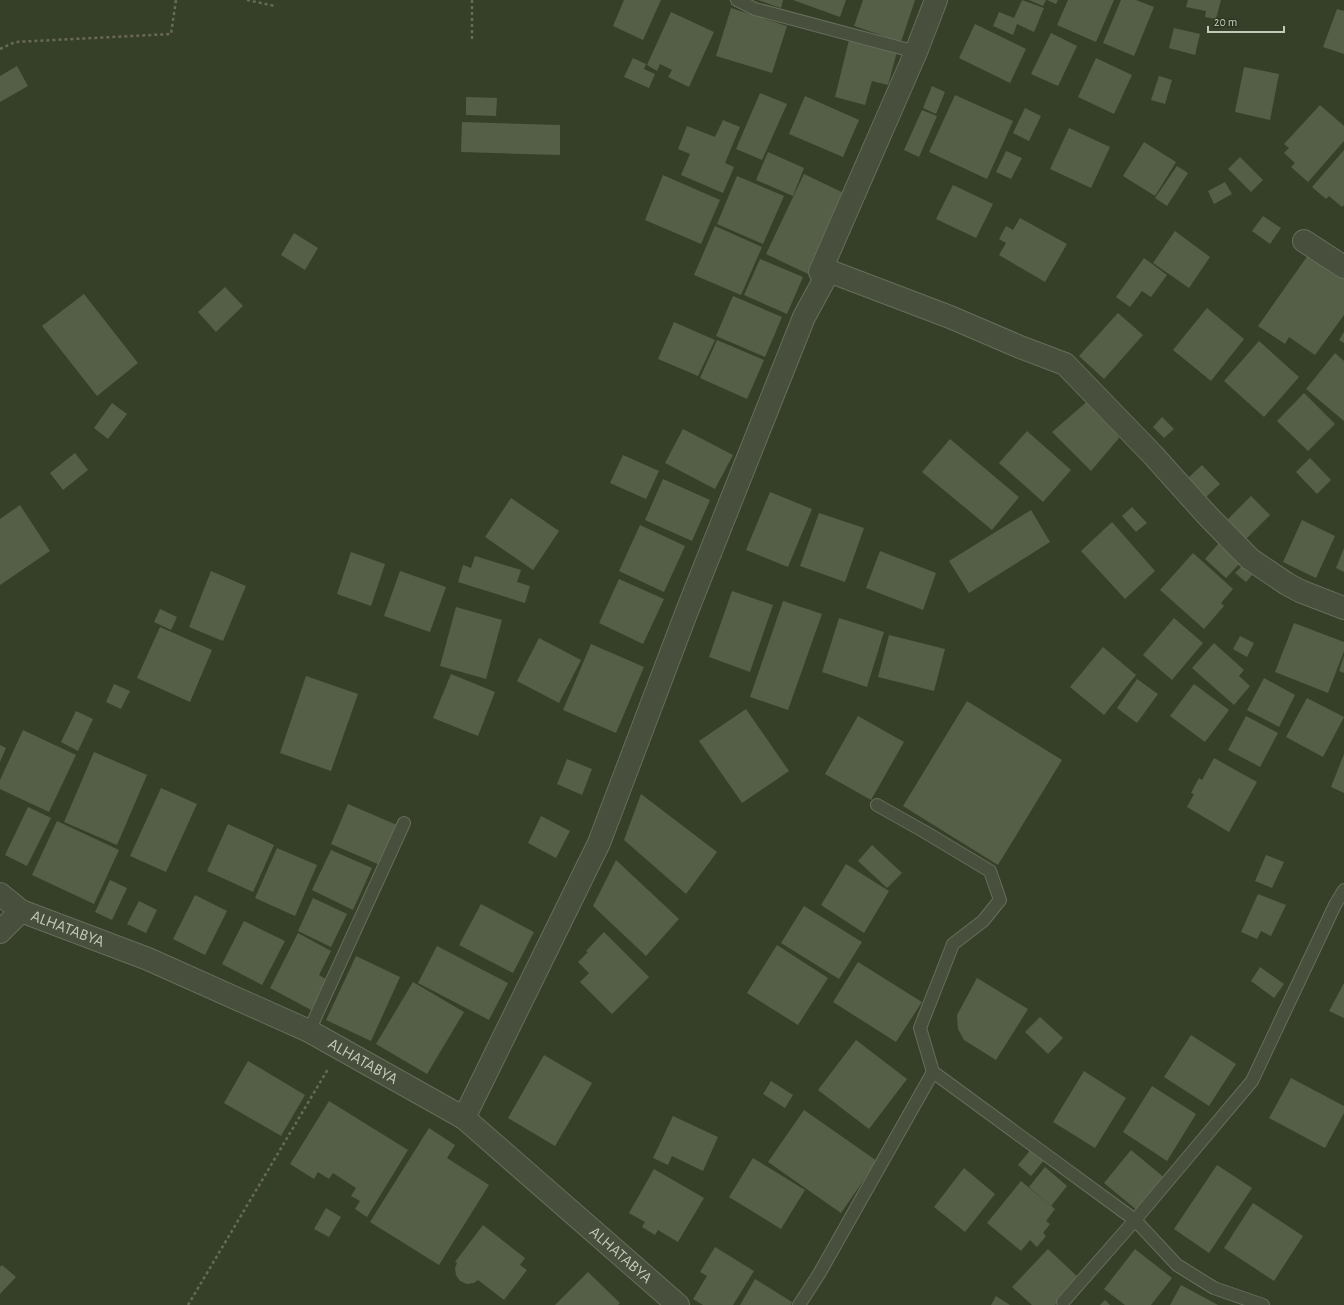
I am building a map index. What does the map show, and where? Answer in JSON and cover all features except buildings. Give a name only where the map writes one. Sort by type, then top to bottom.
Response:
[{"type":"street","points":[[936,0],[916,52],[820,272],[829,271],[1065,364],[1153,455],[1206,514],[1250,559],[1300,591],[1344,608]]},
{"type":"street","points":[[1304,241],[1344,267]]},
{"type":"street","points":[[464,1118],[599,843],[687,611],[804,317],[829,271]]},
{"type":"street","name":"ALHATABYA","points":[[0,894],[21,911],[148,959],[309,1031],[464,1118],[678,1305]]},
{"type":"street","points":[[0,932],[21,911]]},
{"type":"lane","points":[[737,0],[755,10],[916,52]]},
{"type":"lane","points":[[877,805],[990,871],[1000,900],[983,921],[952,944],[920,1028],[933,1072],[1135,1220],[1177,1265],[1214,1288],[1263,1305]]},
{"type":"lane","points":[[309,1031],[404,823]]},
{"type":"lane","points":[[1063,1302],[1135,1220],[1252,1081],[1335,905],[1344,890]]},
{"type":"lane","points":[[799,1305],[819,1274],[933,1072]]},
{"type":"path","points":[[0,49],[15,42],[171,34],[176,0]]},
{"type":"path","points":[[247,0],[275,6]]},
{"type":"path","points":[[472,0],[472,40]]},
{"type":"path","points":[[188,1305],[341,1048]]}]
